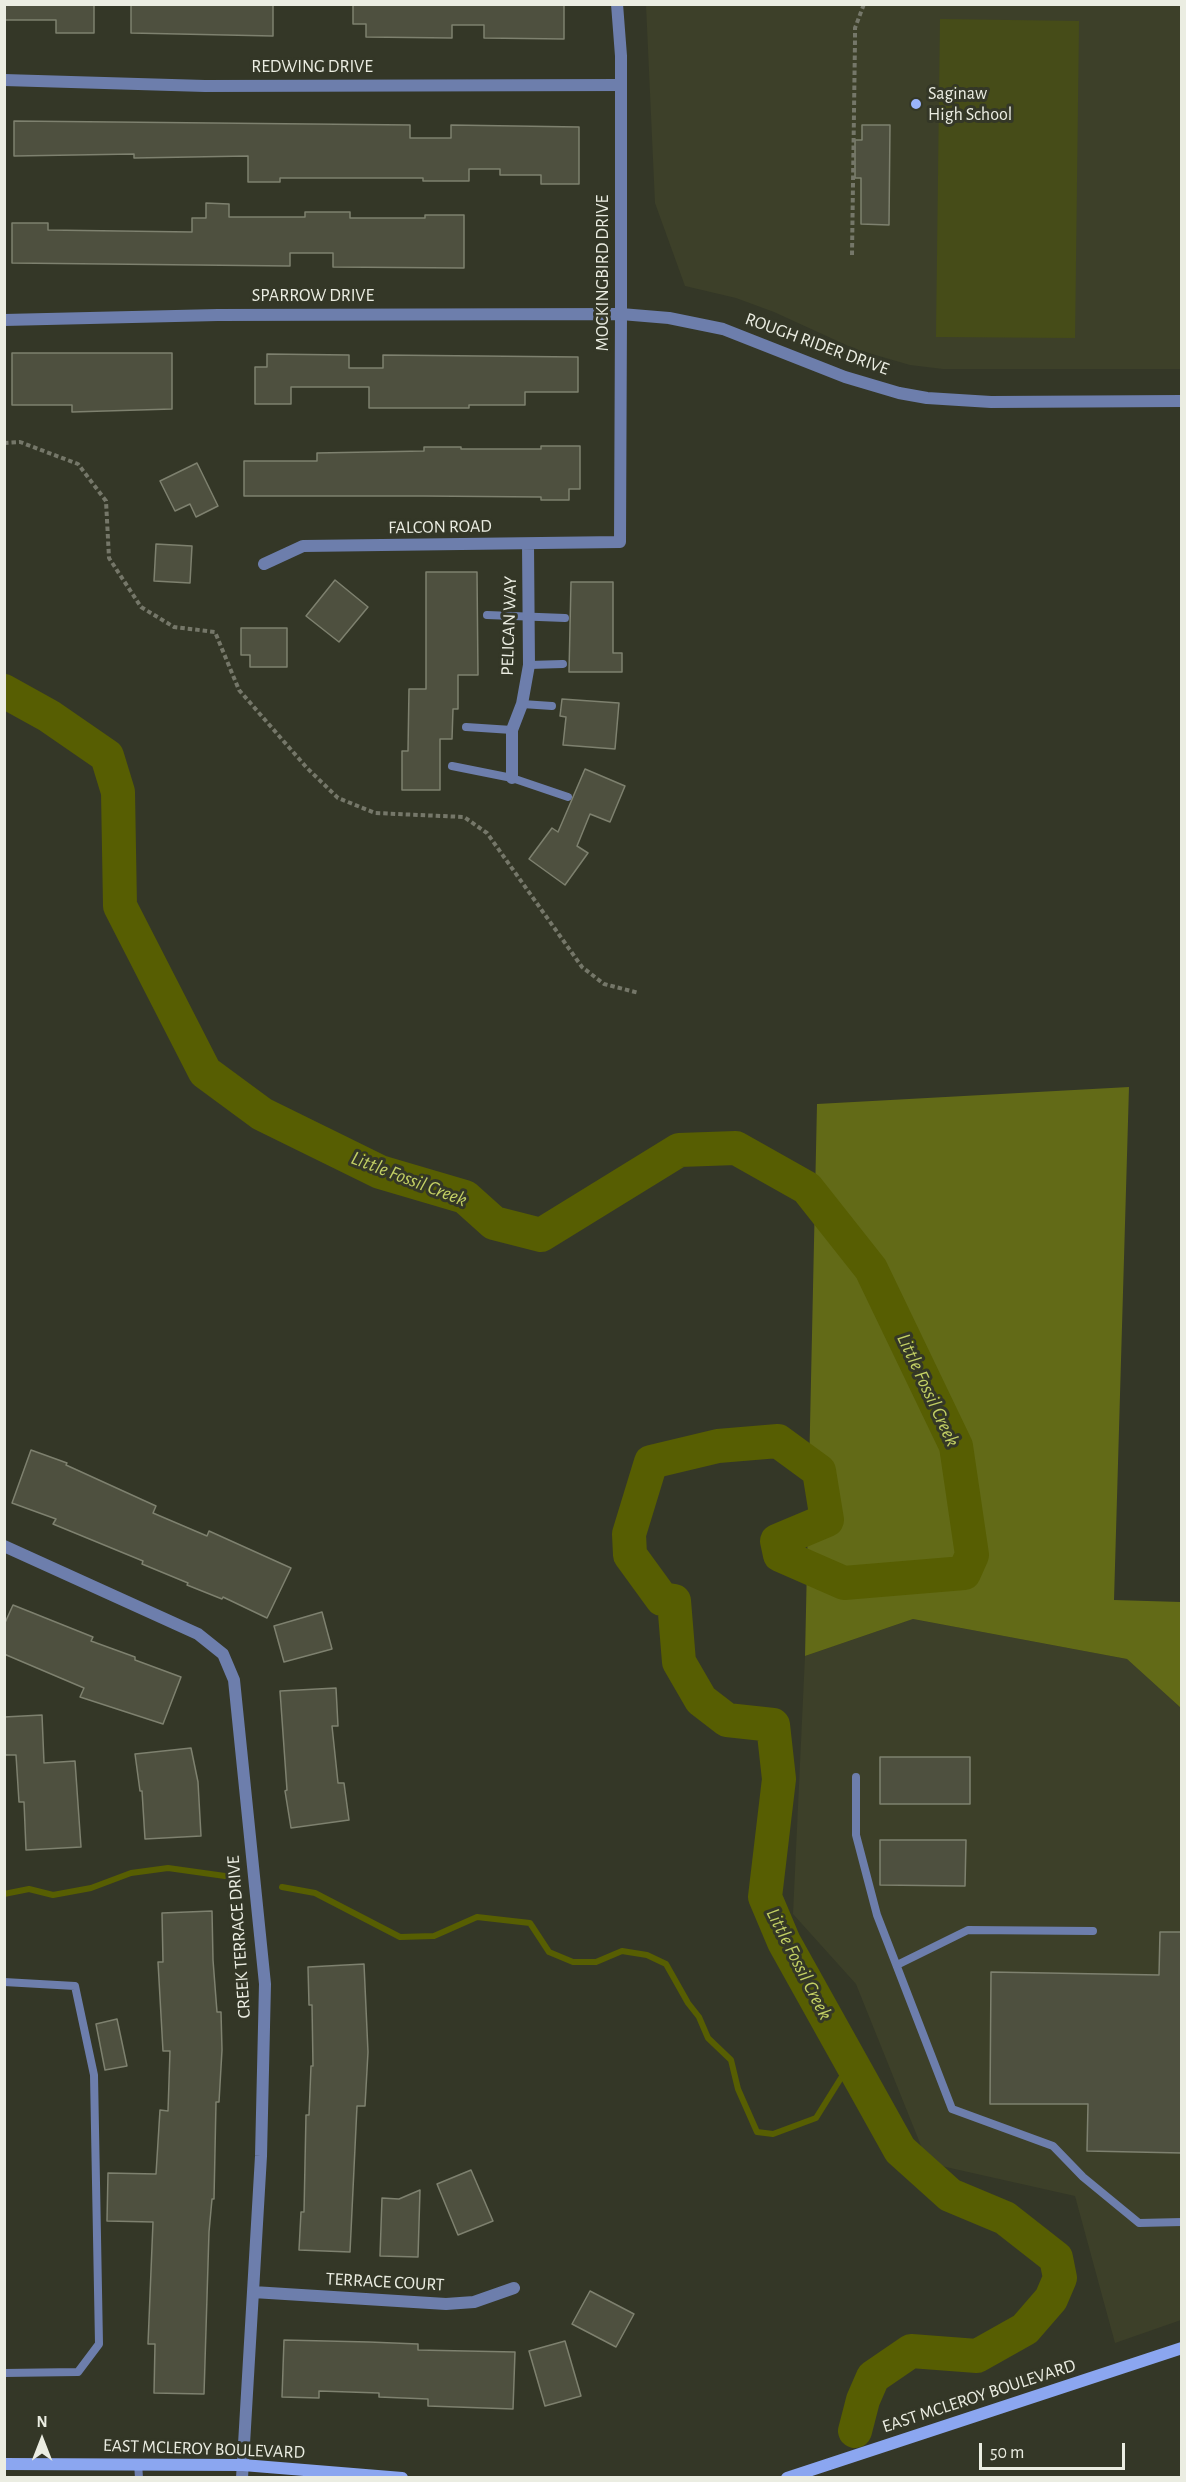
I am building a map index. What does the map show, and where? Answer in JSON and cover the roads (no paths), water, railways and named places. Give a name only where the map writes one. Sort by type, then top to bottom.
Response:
[{"type":"main road","name":"EAST MCLEROY BOULEVARD","points":[[787,2478],[815,2473],[1182,2348]]},
{"type":"main road","name":"EAST MCLEROY BOULEVARD","points":[[4,2464],[138,2463],[242,2471],[401,2477]]},
{"type":"street","name":"MOCKINGBIRD DRIVE","points":[[617,4],[621,85],[620,542]]},
{"type":"street","name":"REDWING DRIVE","points":[[4,80],[205,86],[621,85]]},
{"type":"street","name":"SPARROW DRIVE","points":[[4,320],[218,315],[621,314]]},
{"type":"street","name":"ROUGH RIDER DRIVE","points":[[621,314],[669,318],[723,329],[845,377],[899,393],[927,398],[991,402],[1182,401]]},
{"type":"street","name":"FALCON ROAD","points":[[264,564],[303,546],[620,542]]},
{"type":"street","name":"PELICAN WAY","points":[[512,778],[512,730],[522,704],[529,665],[528,544]]},
{"type":"street","name":"CREEK TERRACE DRIVE","points":[[4,1546],[198,1634],[223,1654],[234,1680],[265,1984],[261,2156],[242,2471]]},
{"type":"street","name":"TERRACE COURT","points":[[253,2292],[446,2304],[474,2302],[514,2288]]},
{"type":"lane","points":[[487,615],[565,618]]},
{"type":"lane","points":[[529,665],[563,664]]},
{"type":"lane","points":[[522,704],[552,706]]},
{"type":"lane","points":[[466,728],[512,730]]},
{"type":"lane","points":[[452,766],[512,778],[568,797]]},
{"type":"lane","points":[[856,1777],[856,1835],[877,1915],[952,2109],[1053,2146],[1083,2177],[1139,2223],[1182,2222]]},
{"type":"lane","points":[[897,1965],[968,1930],[1093,1931]]},
{"type":"lane","points":[[4,1982],[75,1986],[94,2075],[99,2344],[78,2372],[4,2373]]},
{"type":"lane","points":[[138,2463],[138,2478]]},
{"type":"waterway","name":"Little Fossil Creek","points":[[4,691],[49,716],[107,756],[118,792],[120,906],[205,1072],[262,1114],[380,1172],[465,1197],[494,1223],[541,1235],[679,1150],[736,1148],[807,1188],[871,1269],[956,1446],[972,1555],[964,1573],[844,1583],[780,1555],[777,1541],[827,1520],[819,1471],[778,1441],[718,1446],[651,1462],[629,1534],[630,1555],[662,1599],[674,1601],[679,1662],[701,1700],[727,1720],[773,1725],[779,1779],[765,1897],[784,1942],[900,2150],[950,2195],[1005,2218],[1056,2258],[1060,2278],[1051,2299],[1025,2329],[977,2356],[911,2351],[873,2377],[863,2400],[855,2431]]},
{"type":"waterway","points":[[4,1894],[29,1889],[53,1895],[91,1888],[131,1873],[168,1868],[225,1876]]},
{"type":"waterway","points":[[282,1887],[315,1893],[400,1937],[434,1936],[477,1917],[530,1923],[549,1952],[573,1962],[596,1962],[622,1951],[647,1955],[666,1964],[688,2003],[699,2017],[708,2038],[731,2060],[738,2089],[757,2132],[773,2134],[816,2118],[851,2062]]},
{"type":"place","name":"Saginaw High School","points":[[916,104]]}]
